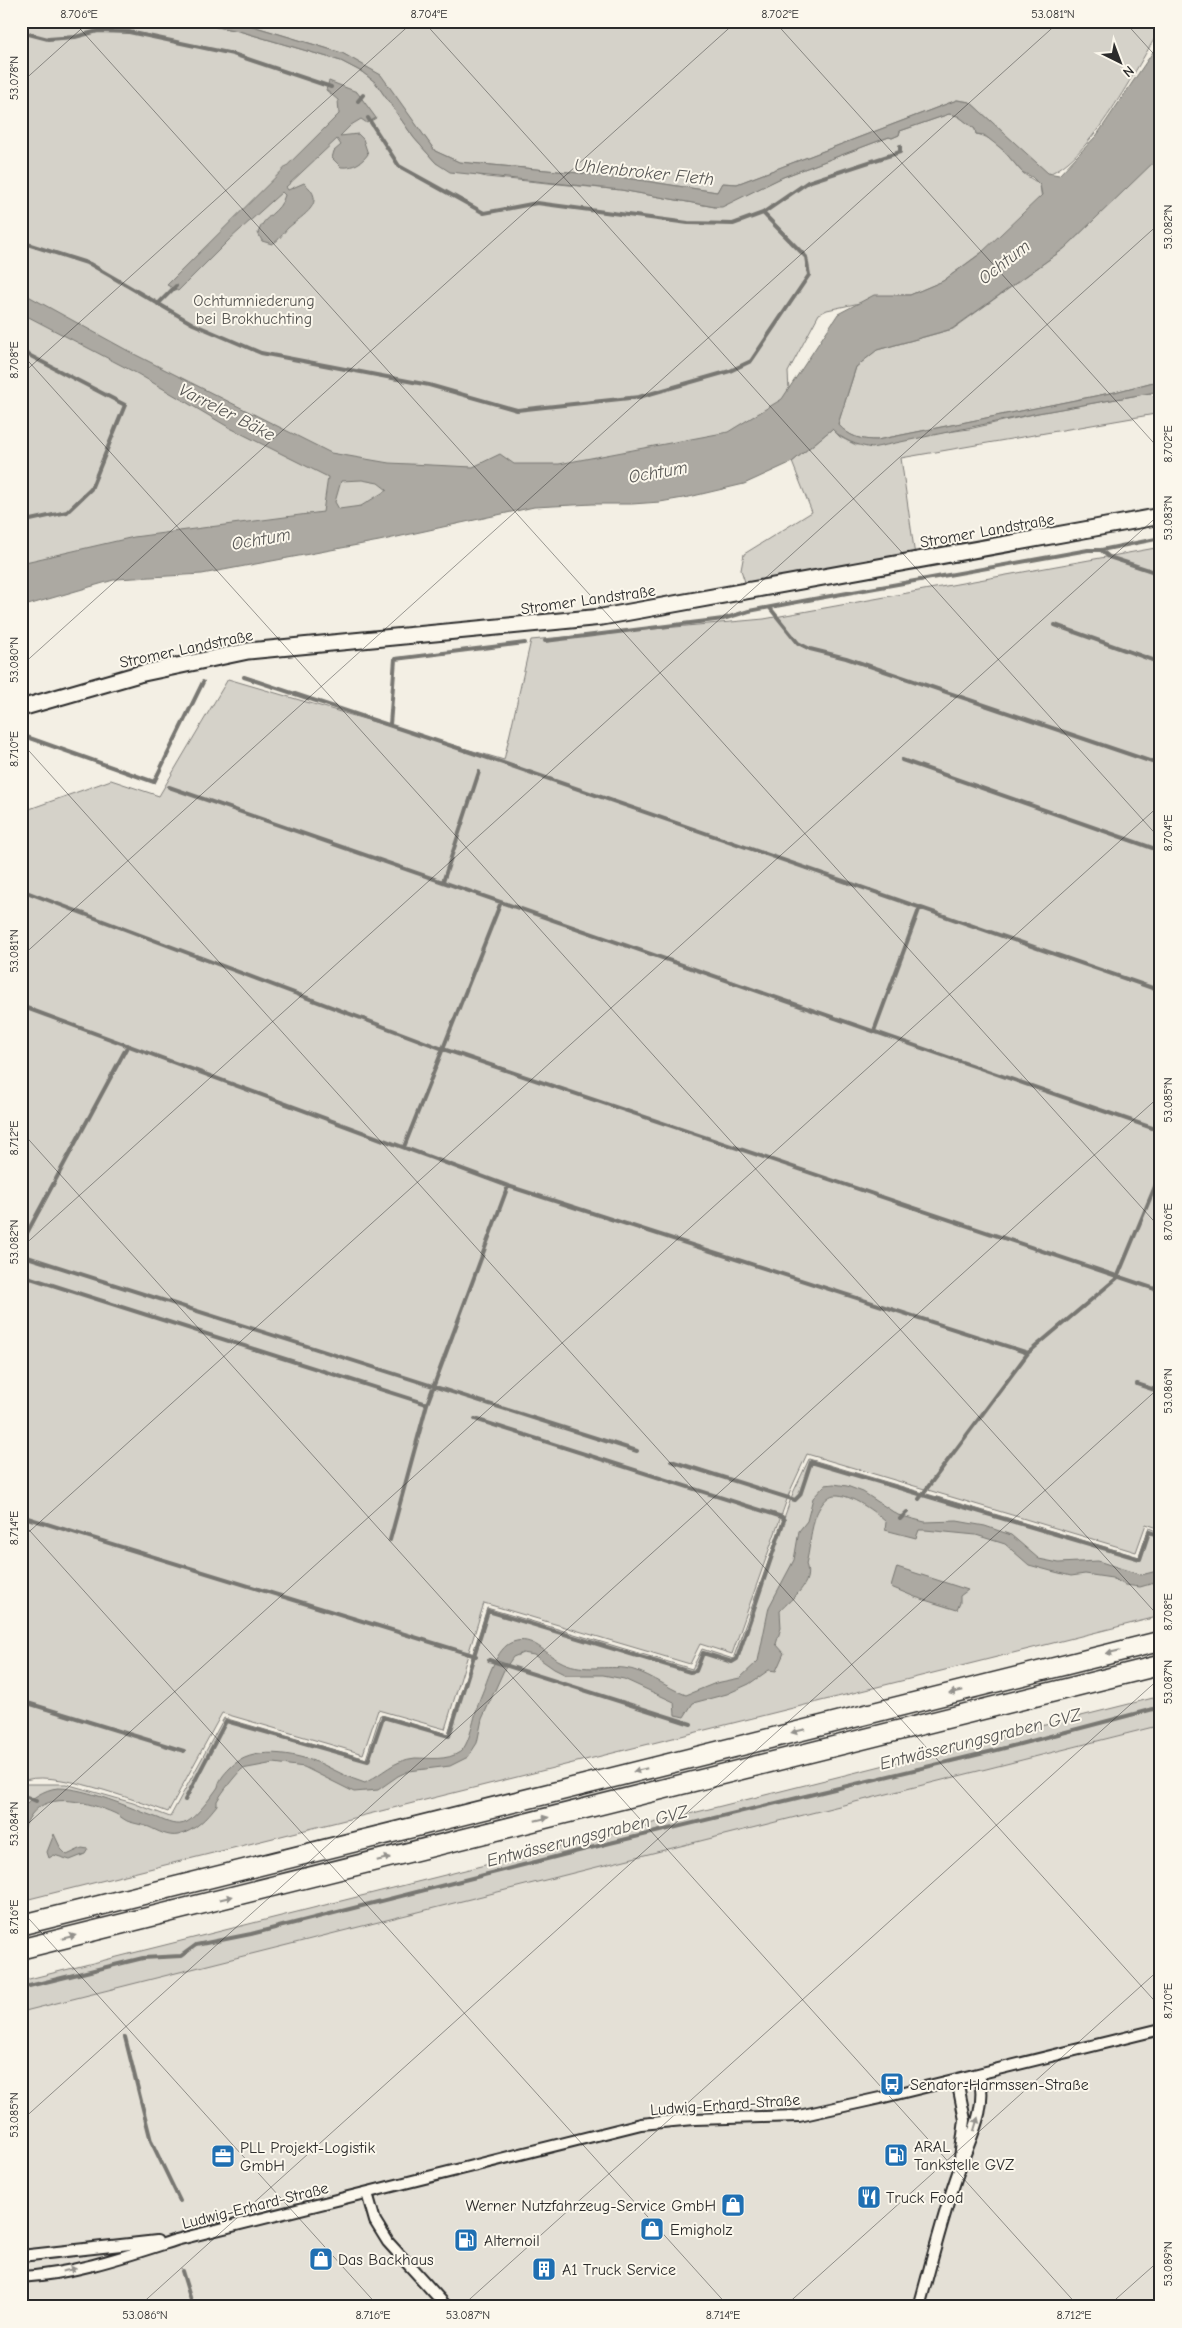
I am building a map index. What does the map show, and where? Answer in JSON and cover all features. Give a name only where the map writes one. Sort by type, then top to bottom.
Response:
[{"type":"highway","points":[[21,1925],[1161,1640]]},
{"type":"highway","points":[[21,1949],[1161,1665]]},
{"type":"main road","name":"Stromer Landstraße","points":[[21,708],[139,674],[248,651],[602,617],[1161,516]]},
{"type":"street","name":"Ludwig-Erhard-Straße","points":[[21,2277],[68,2270],[102,2262],[176,2240],[640,2124],[694,2119],[799,2116],[957,2080],[1161,2028]]},
{"type":"street","points":[[919,2307],[959,2169],[981,2106],[983,2090],[979,2074]]},
{"type":"street","points":[[957,2080],[965,2120],[959,2169]]},
{"type":"street","points":[[367,2193],[375,2221],[388,2242],[447,2307]]},
{"type":"street","name":"Ludwig-Erhard-Straße","points":[[21,2256],[93,2247],[176,2240]]},
{"type":"shaded area","points":[[1161,1725],[1161,2307],[21,2307],[21,2011]]},
{"type":"green space","name":"Ochtumniederung bei Brokhuchting","points":[[21,21],[185,21],[239,31],[341,61],[362,72],[375,82],[414,138],[436,163],[486,177],[621,190],[715,207],[722,206],[783,177],[889,137],[892,138],[899,135],[900,131],[949,114],[958,116],[975,129],[976,134],[990,139],[1007,154],[1023,173],[1040,185],[1043,207],[943,281],[910,295],[897,295],[827,310],[819,314],[788,372],[792,446],[21,592]]},
{"type":"green space","points":[[236,21],[1161,21],[1161,28],[1126,87],[1096,132],[1080,151],[1064,165],[1048,174],[970,102],[957,100],[737,184],[722,183],[717,192],[612,176],[459,162],[435,151],[380,75],[342,53]]},
{"type":"green space","points":[[1161,154],[1161,380],[1115,392],[877,440],[856,437],[846,432],[838,424],[856,367],[877,350],[953,329],[1065,248]]},
{"type":"green space","points":[[1150,393],[1161,404],[1161,413],[901,458],[915,556],[754,583],[745,582],[741,570],[744,554],[812,512],[792,462],[832,429],[840,437],[856,445],[969,429],[1038,413]]},
{"type":"green space","points":[[1161,547],[1161,1529],[1146,1524],[1136,1552],[807,1454],[790,1491],[732,1654],[700,1644],[690,1664],[484,1603],[445,1729],[378,1710],[363,1754],[222,1713],[168,1812],[94,1787],[72,1782],[34,1778],[21,1782],[21,812],[111,780],[159,796],[228,679],[504,760],[531,640],[764,619]]},
{"type":"green space","points":[[809,1459],[1139,1557],[1149,1528],[1161,1533],[1161,1616],[21,1901],[21,1787],[26,1784],[66,1784],[133,1803],[170,1817],[224,1718],[366,1759],[380,1715],[448,1734],[487,1608],[692,1669],[702,1649],[733,1659],[793,1493]]},
{"type":"green space","points":[[1161,1696],[1161,1725],[21,2012],[21,1981]]},
{"type":"water","points":[[185,21],[236,21],[342,53],[381,75],[435,151],[459,162],[612,176],[717,192],[722,183],[737,184],[957,100],[970,102],[1048,173],[1059,175],[1097,135],[1161,40],[1161,154],[1157,159],[1065,248],[952,329],[877,350],[856,367],[838,424],[846,432],[856,437],[877,440],[1115,392],[1161,380],[1161,391],[1038,413],[872,448],[850,442],[832,429],[792,462],[744,484],[689,497],[632,504],[534,507],[379,541],[202,574],[117,579],[21,607],[21,563],[134,537],[323,512],[328,477],[230,428],[138,374],[21,313],[21,292],[132,353],[331,453],[389,463],[473,467],[500,454],[514,464],[559,464],[728,432],[782,399],[838,314],[874,295],[910,295],[943,281],[980,254],[1042,195],[1040,185],[1032,177],[1022,172],[1003,150],[984,135],[976,134],[975,129],[958,116],[949,114],[900,131],[899,135],[892,138],[889,137],[783,177],[722,207],[621,190],[450,172],[436,163],[414,138],[375,82],[362,72],[341,61],[239,31]],"holes":[[[362,480],[378,483],[387,490],[361,506],[339,509],[335,502],[341,481]]]},
{"type":"water","points":[[329,81],[357,92],[376,118],[367,123],[361,119],[351,125],[340,136],[358,134],[363,139],[368,154],[366,157],[353,166],[341,167],[332,158],[334,151],[341,145],[337,139],[286,187],[288,190],[304,183],[311,190],[314,202],[311,208],[288,228],[277,241],[272,244],[262,241],[258,233],[264,222],[283,201],[285,195],[282,192],[230,239],[178,291],[167,285],[339,114],[338,100],[326,90]]},
{"type":"water","points":[[825,1485],[847,1486],[863,1492],[898,1515],[925,1522],[957,1521],[985,1526],[1011,1535],[1039,1559],[1059,1563],[1098,1561],[1141,1575],[1161,1570],[1161,1581],[1140,1587],[1125,1585],[1112,1578],[1085,1574],[1071,1576],[1029,1565],[1005,1544],[976,1535],[919,1530],[916,1538],[885,1530],[886,1522],[876,1513],[848,1497],[835,1495],[828,1498],[821,1505],[814,1521],[806,1564],[807,1578],[801,1590],[780,1611],[781,1628],[776,1644],[784,1653],[776,1671],[769,1670],[749,1684],[727,1694],[693,1703],[684,1717],[675,1715],[674,1702],[624,1679],[603,1675],[566,1675],[534,1655],[523,1653],[513,1657],[504,1670],[482,1719],[477,1743],[468,1757],[450,1766],[409,1771],[378,1790],[354,1792],[304,1767],[274,1763],[242,1769],[225,1789],[217,1801],[217,1805],[205,1819],[190,1830],[178,1835],[159,1832],[94,1806],[71,1801],[59,1801],[39,1807],[31,1815],[21,1839],[21,1808],[38,1795],[58,1788],[82,1791],[168,1822],[180,1824],[187,1822],[199,1811],[230,1768],[250,1756],[274,1753],[299,1757],[322,1764],[365,1783],[401,1761],[415,1758],[444,1758],[455,1755],[464,1748],[467,1742],[479,1702],[497,1657],[507,1645],[513,1642],[527,1641],[533,1643],[554,1658],[575,1666],[632,1669],[686,1695],[716,1683],[740,1678],[758,1661],[769,1607],[794,1560],[799,1531],[807,1521],[813,1498]]},
{"type":"water","points":[[897,1567],[968,1590],[960,1596],[957,1610],[915,1597],[891,1587]]},
{"type":"water","points":[[54,1834],[61,1849],[67,1855],[82,1848],[88,1849],[85,1854],[70,1860],[54,1855],[49,1858],[47,1852]]},
{"type":"waterway","points":[[21,32],[48,39],[75,37],[98,31],[129,32],[233,54],[331,87]]},
{"type":"waterway","points":[[358,101],[363,95]]},
{"type":"waterway","points":[[368,118],[399,166],[484,213],[537,203],[688,223],[733,224],[763,213],[808,182],[900,152],[900,146]]},
{"type":"waterway","points":[[21,242],[90,264],[193,324],[261,353],[429,385],[517,410],[639,397],[730,371],[751,361],[809,275],[806,257],[763,213]]},
{"type":"waterway","points":[[158,304],[176,286]]},
{"type":"waterway","points":[[21,351],[125,405],[91,489],[67,512],[21,522]]},
{"type":"waterway","points":[[545,641],[723,619],[749,611],[808,600],[1161,538]]},
{"type":"waterway","points":[[1101,550],[1109,557],[1161,574]]},
{"type":"waterway","points":[[770,608],[798,643],[810,649],[846,658],[1161,765]]},
{"type":"waterway","points":[[1055,625],[1161,663]]},
{"type":"waterway","points":[[390,725],[395,659],[525,643]]},
{"type":"waterway","points":[[244,677],[506,764],[1161,991]]},
{"type":"waterway","points":[[21,735],[154,782],[203,682]]},
{"type":"waterway","points":[[902,760],[1161,851]]},
{"type":"waterway","points":[[443,882],[479,772]]},
{"type":"waterway","points":[[169,787],[1161,1131]]},
{"type":"waterway","points":[[21,890],[443,1049],[1161,1291]]},
{"type":"waterway","points":[[404,1147],[501,902]]},
{"type":"waterway","points":[[874,1031],[920,907]]},
{"type":"waterway","points":[[21,1006],[508,1186],[1028,1353]]},
{"type":"waterway","points":[[21,1244],[128,1045]]},
{"type":"waterway","points":[[919,1499],[1028,1353],[1117,1278],[1161,1172]]},
{"type":"waterway","points":[[390,1540],[427,1404],[508,1186]]},
{"type":"waterway","points":[[21,1255],[637,1451]]},
{"type":"waterway","points":[[21,1275],[427,1404]]},
{"type":"waterway","points":[[1137,1384],[1161,1392]]},
{"type":"waterway","points":[[185,1800],[226,1721],[368,1761],[383,1717],[449,1736],[488,1611],[690,1672],[696,1671],[703,1653],[732,1662],[737,1659],[784,1520],[782,1517],[475,1419]]},
{"type":"waterway","points":[[671,1461],[795,1500],[800,1495],[811,1462],[1140,1559],[1149,1532],[1161,1536]]},
{"type":"waterway","points":[[900,1519],[907,1512]]},
{"type":"waterway","points":[[21,1516],[476,1656]]},
{"type":"waterway","points":[[489,1660],[691,1724]]},
{"type":"waterway","points":[[21,1701],[184,1751]]},
{"type":"waterway","name":"Entwässerungsgraben GVZ","points":[[21,1988],[143,1958],[181,1956],[196,1945],[251,1934],[610,1843],[997,1750],[1161,1707]]},
{"type":"waterway","points":[[27,1797],[36,1801]]},
{"type":"waterway","points":[[125,2037],[151,2141],[180,2201]]},
{"type":"waterway","points":[[182,2271],[193,2307]]},
{"type":"place","name":"Senator-Harmssen-Straße","points":[[892,2084]]},
{"type":"place","name":"ARAL Tankstelle GVZ","points":[[896,2155]]},
{"type":"place","name":"PLL Projekt-Logistik GmbH","points":[[223,2156]]},
{"type":"place","name":"Truck Food","points":[[869,2197]]},
{"type":"place","name":"Werner Nutzfahrzeug-Service GmbH","points":[[733,2205]]},
{"type":"place","name":"Emigholz","points":[[652,2229]]},
{"type":"place","name":"Alternoil","points":[[466,2240]]},
{"type":"place","name":"Das Backhaus","points":[[321,2259]]},
{"type":"place","name":"A1 Truck Service","points":[[544,2269]]},
{"type":"water label","name":"Uhlenbroker Fleth","points":[[644,172]]},
{"type":"water label","name":"Ochtum","points":[[1004,262]]},
{"type":"water label","name":"Varreler Bäke","points":[[227,412]]},
{"type":"water label","name":"Ochtum","points":[[658,472]]},
{"type":"water label","name":"Ochtum","points":[[261,539]]}]
